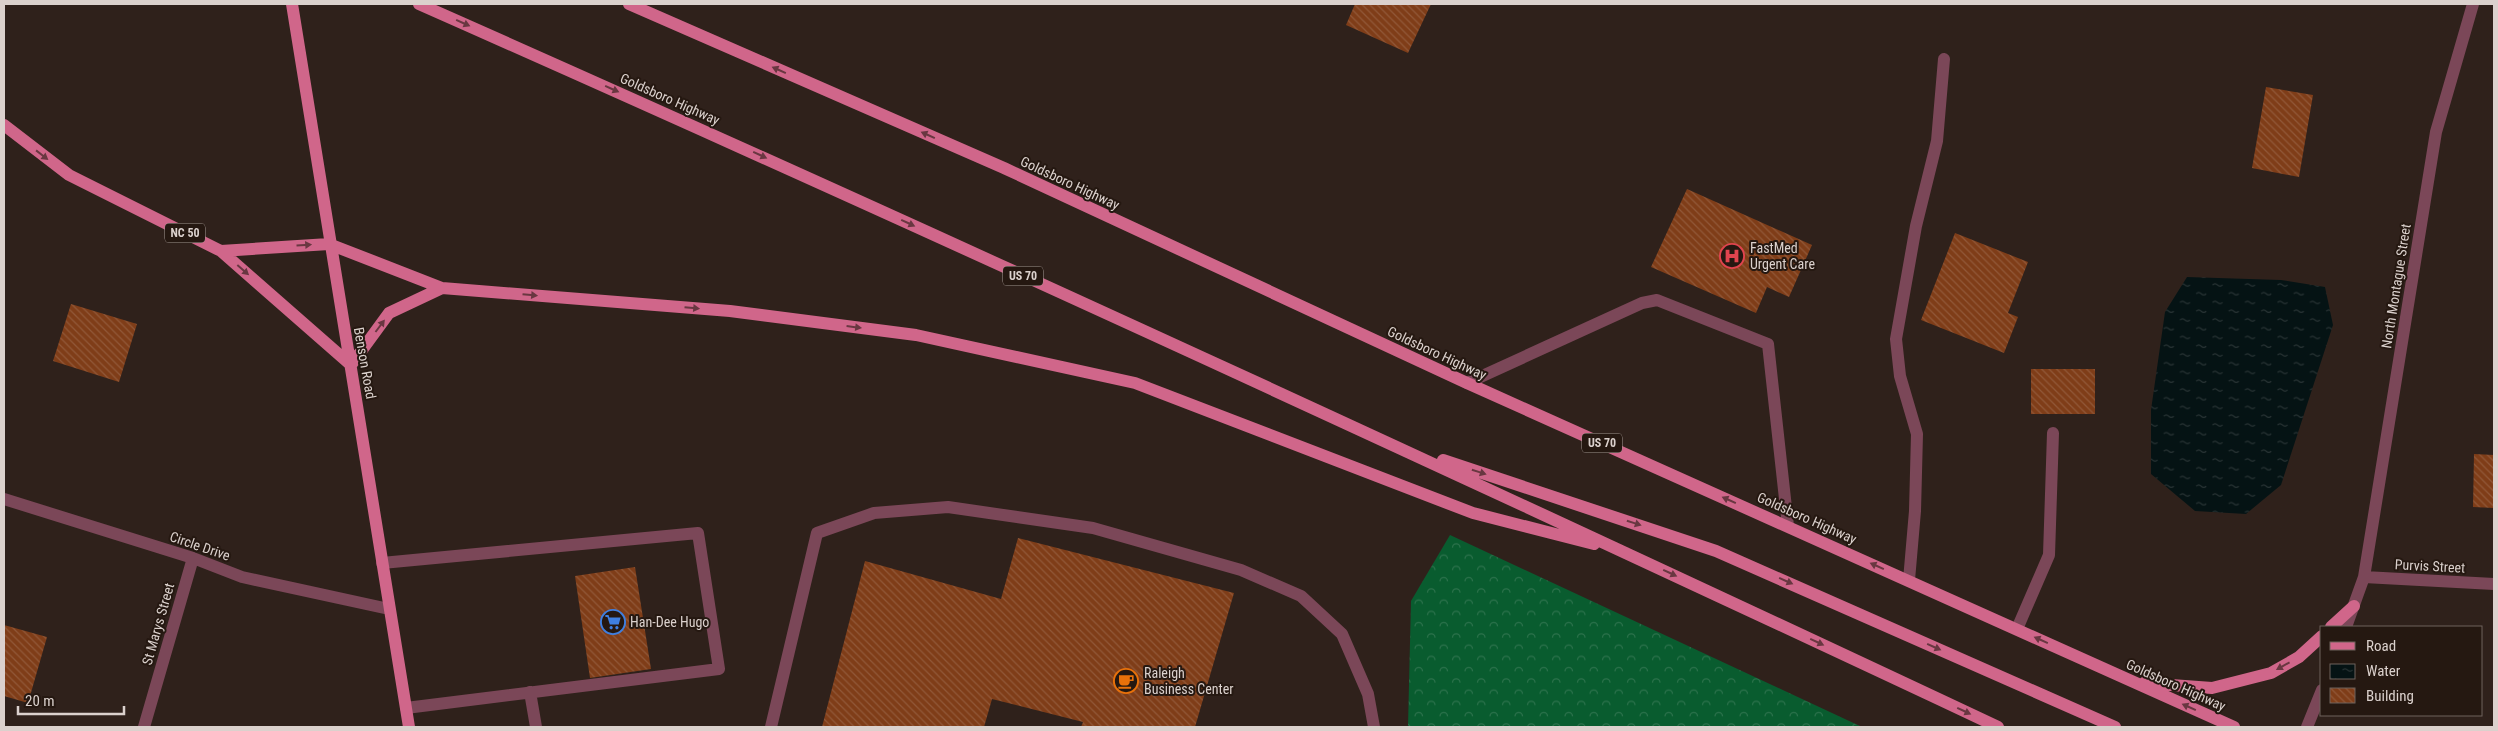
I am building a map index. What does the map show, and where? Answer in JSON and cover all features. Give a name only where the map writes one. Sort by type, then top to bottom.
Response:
[{"type":"main road","name":"Benson Road","points":[[292,4],[329,244],[351,365],[409,727]]},
{"type":"main road","name":"Goldsboro Highway","points":[[418,4],[722,138],[1626,552],[1998,727]]},
{"type":"main road","name":"Goldsboro Highway","points":[[629,4],[1004,168],[1467,383],[2234,727]]},
{"type":"main road","name":"NC 50","points":[[4,125],[68,175],[221,251],[351,365]]},
{"type":"main road","points":[[221,251],[329,244],[442,288],[730,311],[916,335],[1135,383],[1473,512],[1626,552]]},
{"type":"main road","points":[[351,365],[389,313],[442,288]]},
{"type":"main road","points":[[1383,441],[1716,551],[2115,727]]},
{"type":"main road","points":[[2332,626],[2354,606]]},
{"type":"main road","points":[[2134,682],[2212,688],[2271,673],[2298,658],[2320,638]]},
{"type":"street","name":"North Montague Street","points":[[2346,626],[2364,577],[2436,132],[2473,4]]},
{"type":"street","points":[[1909,580],[1915,511],[1917,434],[1900,376],[1896,339],[1916,226],[1937,141],[1944,59]]},
{"type":"street","points":[[1467,383],[1642,303],[1657,300],[1768,344],[1788,526]]},
{"type":"street","points":[[2017,629],[2049,555],[2053,433]]},
{"type":"street","name":"Circle Drive","points":[[4,498],[193,558],[242,577],[389,609]]},
{"type":"street","points":[[771,727],[817,532],[874,512],[948,507],[1093,528],[1241,570],[1301,596],[1342,634],[1368,694],[1374,727]]},
{"type":"street","points":[[382,563],[698,533],[719,669],[406,708]]},
{"type":"street","name":"St Marys Street","points":[[144,727],[193,558]]},
{"type":"street","name":"Purvis Street","points":[[2364,577],[2494,584]]},
{"type":"street","points":[[530,692],[536,727]]},
{"type":"street","points":[[2307,727],[2320,695]]},
{"type":"green space","points":[[1450,535],[1862,727],[1408,727],[1411,601]]},
{"type":"water","points":[[2187,277],[2281,280],[2325,287],[2333,325],[2281,485],[2246,514],[2195,511],[2151,474],[2151,410],[2165,312]]},
{"type":"building","points":[[1355,4],[1431,4],[1408,53],[1346,25]]},
{"type":"building","points":[[2266,87],[2313,95],[2299,177],[2252,168]]},
{"type":"building","name":"FastMed Urgent Care","points":[[1687,189],[1812,245],[1789,297],[1767,287],[1756,313],[1651,267]]},
{"type":"building","points":[[1955,233],[2028,262],[2008,313],[2018,317],[2004,353],[1921,320]]},
{"type":"building","points":[[71,304],[137,324],[119,382],[53,361]]},
{"type":"building","points":[[2031,369],[2095,369],[2095,414],[2031,414]]},
{"type":"building","points":[[2474,454],[2494,455],[2494,508],[2473,507]]},
{"type":"building","points":[[1018,538],[1234,593],[1195,727],[1081,727],[1083,722],[992,699],[984,727],[822,727],[865,561],[1001,599]]},
{"type":"building","name":"Han-Dee Hugo","points":[[635,567],[651,669],[590,678],[575,576]]},
{"type":"building","points":[[4,625],[47,637],[28,703],[4,696]]},
{"type":"place","name":"FastMed Urgent Care","points":[[1732,256]]},
{"type":"place","name":"Han-Dee Hugo","points":[[613,622]]},
{"type":"place","name":"Raleigh Business Center","points":[[1126,681]]}]
